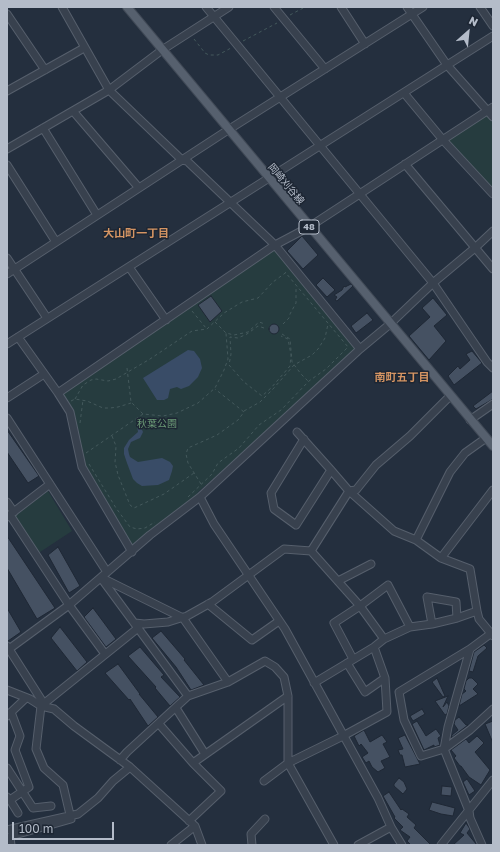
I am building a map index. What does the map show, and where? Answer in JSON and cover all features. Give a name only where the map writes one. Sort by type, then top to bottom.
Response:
[{"type":"main road","name":"岡崎刈谷線","points":[[127,7],[493,446]]},
{"type":"street","points":[[62,7],[109,90],[182,160],[187,161],[275,245],[360,349]]},
{"type":"street","points":[[206,7],[433,283],[487,362],[493,368]]},
{"type":"street","points":[[7,148],[109,90],[162,50],[229,7]]},
{"type":"street","points":[[274,7],[325,69]]},
{"type":"street","points":[[341,7],[365,44]]},
{"type":"street","points":[[407,7],[447,65],[490,109],[493,117]]},
{"type":"street","points":[[7,274],[228,130],[423,7]]},
{"type":"street","points":[[480,7],[493,26]]},
{"type":"street","points":[[7,14],[10,24],[45,70]]},
{"type":"street","points":[[7,344],[493,36]]},
{"type":"street","points":[[7,91],[84,48]]},
{"type":"street","points":[[404,93],[443,140],[493,194]]},
{"type":"street","points":[[58,393],[275,245],[309,227],[490,109]]},
{"type":"street","points":[[73,111],[139,188]]},
{"type":"street","points":[[42,128],[97,215]]},
{"type":"street","points":[[405,164],[493,269]]},
{"type":"street","points":[[7,165],[56,242]]},
{"type":"street","points":[[71,816],[63,785],[44,768],[36,749],[43,705],[8,648],[70,605],[150,535],[200,498],[360,349],[390,324],[433,283],[493,231]]},
{"type":"street","points":[[7,258],[47,318]]},
{"type":"street","points":[[129,267],[166,320]]},
{"type":"street","points":[[18,337],[70,412],[82,468],[132,552]]},
{"type":"street","points":[[7,398],[44,374]]},
{"type":"street","points":[[311,551],[349,491],[356,490],[376,466],[410,436],[450,396]]},
{"type":"street","points":[[470,420],[493,404]]},
{"type":"street","points":[[7,418],[107,572]]},
{"type":"street","points":[[297,432],[349,491],[394,531],[416,540],[441,558],[470,569],[479,618],[492,634],[399,692],[404,720],[421,756],[444,749],[470,730],[493,709]]},
{"type":"street","points":[[416,540],[450,472],[465,453],[486,438]]},
{"type":"street","points":[[304,439],[271,493],[274,509],[296,525],[331,470]]},
{"type":"street","points":[[10,515],[50,484]]},
{"type":"street","points":[[441,558],[493,490]]},
{"type":"street","points":[[200,498],[214,524],[285,629],[378,798],[391,827],[402,845]]},
{"type":"street","points":[[7,502],[10,515],[70,605],[105,654]]},
{"type":"street","points":[[43,705],[105,654],[136,625],[168,622],[183,618],[208,604],[284,549],[311,551],[360,606],[384,639]]},
{"type":"street","points":[[338,582],[371,564]]},
{"type":"street","points":[[101,578],[183,618],[228,682]]},
{"type":"street","points":[[101,578],[188,696]]},
{"type":"street","points":[[385,678],[365,692],[334,623],[388,585],[410,626]]},
{"type":"street","points":[[432,624],[427,597],[456,602],[457,618]]},
{"type":"street","points":[[208,604],[252,640],[279,621]]},
{"type":"street","points":[[314,683],[374,647],[384,639],[410,626],[432,624],[477,611]]},
{"type":"street","points":[[264,782],[288,763],[344,736],[386,712],[385,678],[374,647]]},
{"type":"street","points":[[470,649],[450,720],[444,749],[469,811],[470,818],[482,845]]},
{"type":"street","points":[[120,760],[188,696],[228,682],[265,661],[275,667],[284,677],[288,696],[288,763],[334,845]]},
{"type":"street","points":[[7,690],[54,709],[130,767],[194,826],[202,845]]},
{"type":"street","points":[[193,763],[288,696]]},
{"type":"street","points":[[18,813],[8,799],[29,787],[16,750],[20,736],[9,714],[26,698]]},
{"type":"street","points":[[176,708],[205,754]]},
{"type":"street","points":[[159,724],[193,763],[221,791],[189,821]]},
{"type":"street","points":[[7,830],[27,828],[78,814],[98,798],[113,781],[130,767]]},
{"type":"street","points":[[7,768],[33,808],[51,806]]},
{"type":"street","points":[[441,845],[493,780]]},
{"type":"street","points":[[252,845],[251,834],[265,818]]},
{"type":"street","points":[[171,845],[194,826]]},
{"type":"street","points":[[358,845],[391,827]]},
{"type":"street","points":[[11,845],[11,836],[27,828]]},
{"type":"path","points":[[190,32],[205,53],[209,56],[218,56],[236,44],[305,7]]},
{"type":"path","points":[[65,404],[75,399],[83,386],[90,380],[96,379],[108,381],[116,379],[150,359],[192,331],[207,329],[224,313],[242,302],[258,298],[273,282],[293,267]]},
{"type":"path","points":[[186,498],[202,485],[212,474],[218,463],[239,448],[259,425],[281,410],[309,381],[326,369],[348,347],[285,272]]},
{"type":"path","points":[[283,324],[290,318],[290,314],[296,303],[296,285]]},
{"type":"path","points":[[187,305],[207,329]]},
{"type":"path","points":[[214,322],[226,333],[234,335],[248,332],[259,322],[265,324]]},
{"type":"path","points":[[206,491],[188,463],[186,454],[188,448],[217,435],[238,420],[244,412],[260,402],[294,365],[312,355],[318,349],[325,338],[328,323]]},
{"type":"path","points":[[264,328],[258,326],[238,338],[230,337],[231,354],[229,365],[244,382],[262,396],[290,366],[291,355],[288,339],[282,335],[290,339],[292,362],[309,381]]},
{"type":"path","points":[[127,368],[131,402],[143,414],[163,416],[177,413],[198,403],[215,388],[228,359],[226,333]]},
{"type":"path","points":[[215,388],[244,412]]},
{"type":"path","points":[[75,399],[83,400],[103,408],[118,407],[131,402]]},
{"type":"path","points":[[80,424],[83,400]]},
{"type":"path","points":[[79,456],[112,436],[143,414]]},
{"type":"path","points":[[112,436],[116,446],[115,462],[118,475],[130,505],[134,508],[173,489],[194,473]]},
{"type":"path","points":[[86,453],[88,458]]},
{"type":"path","points":[[89,463],[116,508],[130,527],[137,529],[145,528],[156,521]]},
{"type":"green space","points":[[488,111],[493,117],[493,191],[443,140]]},
{"type":"green space","name":"秋葉公園","points":[[272,251],[276,251],[356,348],[262,436],[198,492],[196,497],[135,545],[132,545],[84,466],[74,411],[64,396],[64,392]]},
{"type":"green space","points":[[48,491],[72,531],[37,554],[14,517]]},
{"type":"water","points":[[188,350],[194,351],[200,359],[202,368],[198,377],[189,386],[181,389],[177,387],[170,389],[168,398],[164,400],[157,400],[143,378]]},
{"type":"water","points":[[139,423],[143,432],[140,438],[131,442],[128,449],[130,457],[138,462],[162,458],[170,462],[173,466],[169,480],[158,485],[142,486],[137,483],[133,479],[124,454],[124,448],[129,440],[138,432],[137,425]]},
{"type":"building","points":[[302,236],[318,255],[303,269],[287,251]]},
{"type":"building","points":[[323,278],[335,290],[327,297],[316,285]]},
{"type":"building","points":[[351,284],[353,286],[337,301],[335,300],[337,297],[334,295],[342,290],[344,286],[345,287]]},
{"type":"building","points":[[211,296],[222,311],[210,322],[198,305]]},
{"type":"building","points":[[433,298],[447,315],[434,326],[446,341],[429,360],[409,336],[430,317],[422,308]]},
{"type":"building","points":[[367,313],[373,320],[356,333],[351,326]]},
{"type":"building","points":[[272,324],[276,324],[278,325],[278,333],[272,334],[269,331],[269,327]]},
{"type":"building","points":[[472,351],[482,363],[454,385],[448,376],[458,366],[460,369],[470,360],[466,354]]},
{"type":"building","points":[[493,391],[493,399],[476,409],[473,406]]},
{"type":"building","points":[[7,430],[39,476],[28,483],[7,452]]},
{"type":"building","points":[[7,536],[55,608],[37,619],[7,568]]},
{"type":"building","points":[[58,547],[80,586],[69,593],[48,555]]},
{"type":"building","points":[[7,608],[21,632],[8,641],[7,641]]},
{"type":"building","points":[[93,608],[116,639],[106,647],[84,617]]},
{"type":"building","points":[[60,627],[87,662],[77,671],[51,638]]},
{"type":"building","points":[[161,631],[185,659],[184,660],[204,685],[191,690],[176,667],[152,638]]},
{"type":"building","points":[[484,645],[487,648],[478,656],[473,672],[469,671],[474,652]]},
{"type":"building","points":[[140,647],[164,675],[161,677],[180,697],[170,706],[155,688],[156,687],[128,656]]},
{"type":"building","points":[[118,664],[139,694],[158,717],[148,726],[130,699],[129,700],[105,673]]},
{"type":"building","points":[[437,678],[445,696],[443,697],[432,682]]},
{"type":"building","points":[[469,678],[472,678],[478,684],[473,689],[478,694],[459,706],[462,694],[466,691],[464,689],[466,681]]},
{"type":"building","points":[[448,696],[443,707],[447,702],[449,706],[447,714],[445,715],[435,701]]},
{"type":"building","points":[[422,709],[425,714],[413,721],[410,716]]},
{"type":"building","points":[[459,717],[466,725],[468,725],[451,738],[452,735],[458,730],[454,724],[455,720]]},
{"type":"building","points":[[417,721],[426,736],[436,729],[441,736],[438,738],[440,745],[434,747],[434,745],[424,750],[412,724]]},
{"type":"building","points":[[493,721],[493,743],[485,724]]},
{"type":"building","points":[[364,730],[370,742],[382,735],[387,742],[383,744],[390,757],[381,761],[385,768],[378,772],[372,767],[369,761],[366,763],[362,757],[368,753],[361,744],[359,746],[354,736]]},
{"type":"building","points":[[405,735],[420,764],[405,767],[402,755],[400,755],[398,750],[403,749],[398,738]]},
{"type":"building","points":[[477,736],[484,743],[475,752],[490,770],[481,785],[469,777],[454,758],[456,756],[451,750],[466,739],[469,743]]},
{"type":"building","points":[[399,778],[404,782],[407,789],[403,794],[394,786]]},
{"type":"building","points":[[467,779],[475,791],[469,795],[463,782]]},
{"type":"building","points":[[442,786],[452,787],[451,796],[441,795]]},
{"type":"building","points":[[389,792],[401,810],[402,809],[409,814],[407,817],[416,825],[414,828],[431,845],[411,845],[407,841],[410,837],[400,830],[403,827],[394,818],[395,817],[383,796]]},
{"type":"building","points":[[432,802],[455,808],[453,816],[429,810]]},
{"type":"building","points":[[466,823],[470,829],[467,833],[477,845],[453,845],[464,835],[460,833]]},
{"type":"district","name":"大山町一丁目","points":[[136,234]]},
{"type":"district","name":"南町五丁目","points":[[402,378]]}]
